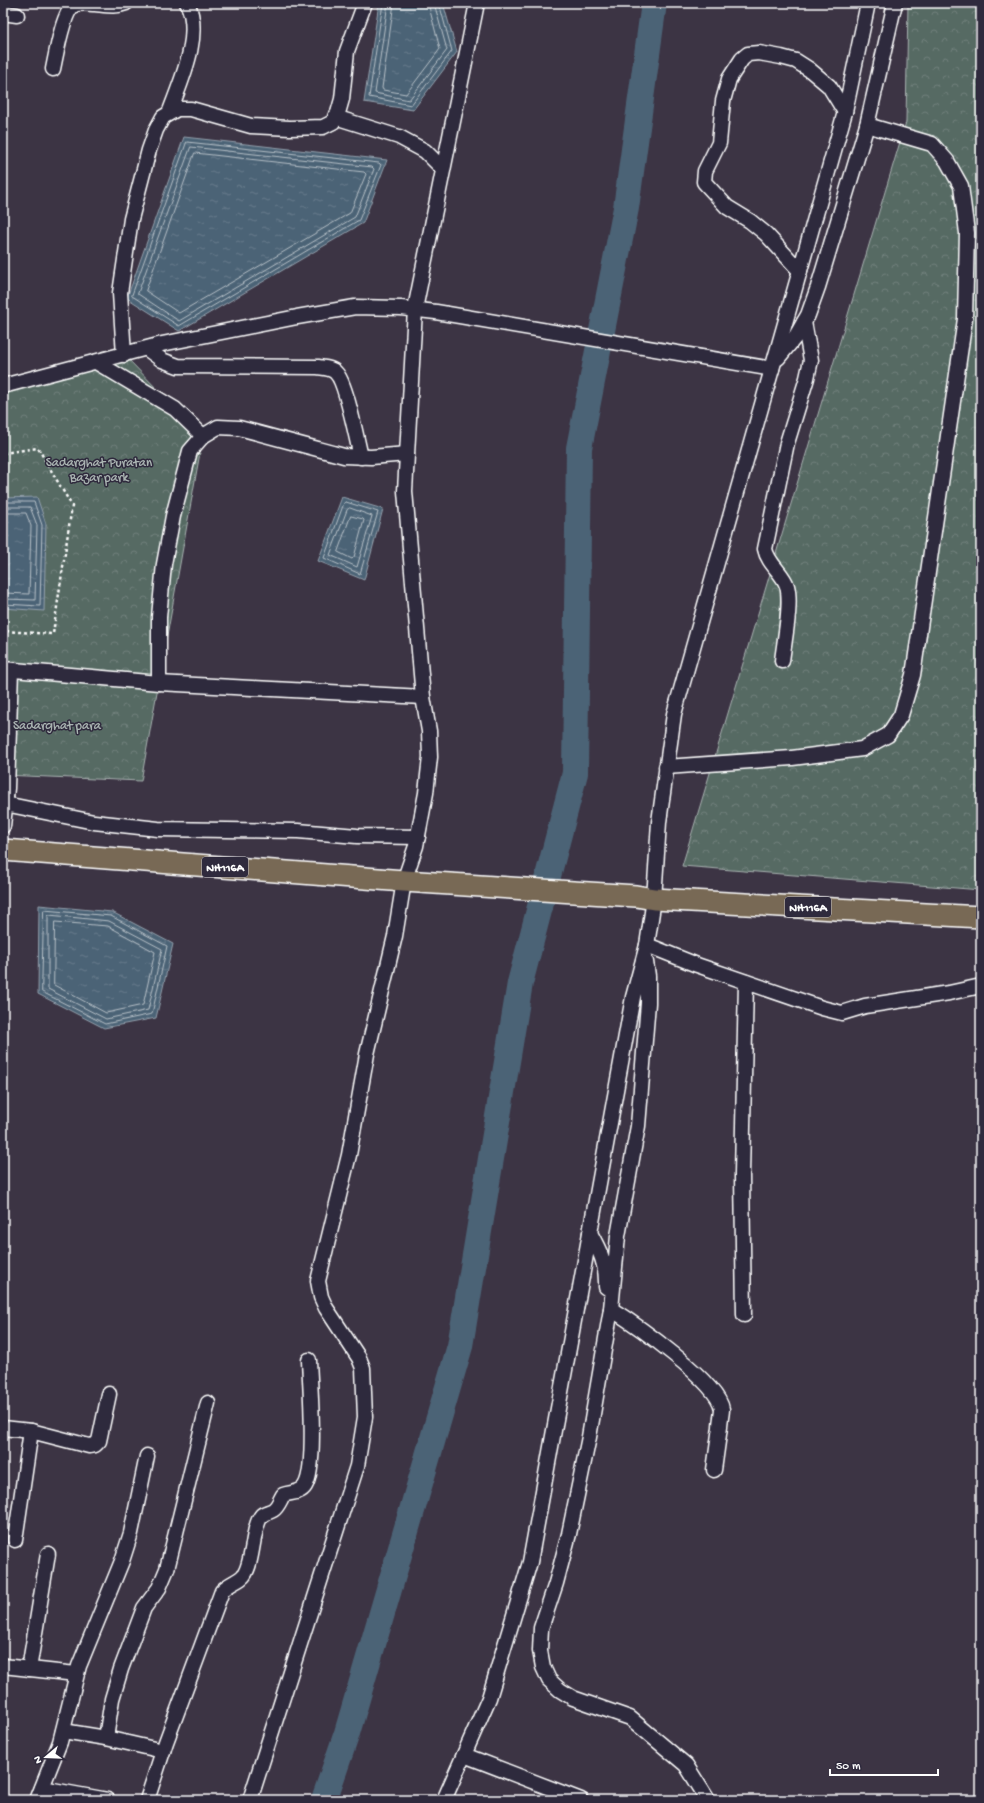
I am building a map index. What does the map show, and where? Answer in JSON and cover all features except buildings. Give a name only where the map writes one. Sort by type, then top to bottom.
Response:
[{"type":"highway","name":"NH116A","points":[[3,850],[446,884],[981,917]]},
{"type":"street","points":[[53,69],[66,17],[70,8],[75,4],[82,3],[119,6],[126,3]]},
{"type":"street","points":[[170,112],[188,61],[190,49],[191,15],[187,3]]},
{"type":"street","points":[[124,355],[120,293],[131,220],[148,150],[163,117],[177,109],[191,109],[251,126],[290,128],[323,127],[333,122],[342,99],[347,52],[365,3]]},
{"type":"street","points":[[250,1800],[357,1466],[363,1439],[365,1417],[363,1368],[359,1358],[326,1308],[321,1297],[318,1281],[349,1155],[367,1054],[395,936],[404,881],[418,837],[430,773],[429,731],[423,698],[406,491],[415,309],[477,3]]},
{"type":"street","points":[[708,1800],[686,1765],[630,1718],[566,1694],[549,1680],[543,1667],[540,1651],[541,1628],[556,1583],[569,1534],[589,1437],[610,1313],[618,1236],[638,1126],[648,1003],[645,897],[659,822],[674,714],[845,112],[868,3]]},
{"type":"street","points":[[774,365],[796,336],[808,315],[818,287],[867,125],[896,3]]},
{"type":"street","points":[[3,13],[17,15]]},
{"type":"street","points":[[800,271],[766,234],[750,221],[727,207],[704,182],[705,171],[719,143],[723,101],[730,79],[742,59],[748,54],[759,53],[782,57],[796,62],[810,70],[829,86],[845,112]]},
{"type":"street","points":[[336,117],[398,137],[425,152],[443,169]]},
{"type":"street","points":[[666,767],[792,758],[862,749],[888,735],[901,715],[913,675],[965,319],[967,233],[960,186],[947,160],[932,144],[867,125]]},
{"type":"street","points":[[3,386],[147,349],[297,316],[355,307],[415,309],[625,343],[774,365]]},
{"type":"street","points":[[782,661],[789,598],[787,585],[766,557],[765,549],[787,443],[808,378],[811,360],[804,322]]},
{"type":"street","points":[[147,349],[162,360],[178,366],[318,367],[336,372],[346,396],[362,457]]},
{"type":"street","points":[[96,362],[175,409],[203,436]]},
{"type":"street","points":[[159,683],[159,617],[164,564],[172,516],[190,452],[203,436],[218,427],[239,428],[344,456],[362,457],[408,454]]},
{"type":"street","points":[[418,837],[357,836],[298,831],[158,830],[94,822],[4,815],[7,670],[159,683],[423,698]]},
{"type":"street","points":[[646,950],[822,1008],[842,1013],[865,1006],[948,993],[981,986]]},
{"type":"street","points":[[444,1800],[489,1698],[530,1562],[633,997],[646,950]]},
{"type":"street","points":[[744,1315],[742,1175],[746,982]]},
{"type":"street","points":[[590,1233],[602,1254],[606,1270],[605,1304],[610,1313],[642,1329],[669,1350],[719,1399],[722,1410],[714,1470]]},
{"type":"street","points":[[147,1800],[163,1751],[222,1591],[228,1584],[239,1580],[244,1575],[249,1564],[258,1523],[262,1515],[275,1509],[283,1495],[299,1492],[305,1487],[311,1457],[309,1360]]},
{"type":"street","points":[[3,1428],[31,1431],[88,1446],[95,1445],[99,1441],[109,1394]]},
{"type":"street","points":[[106,1738],[112,1699],[124,1662],[144,1608],[159,1588],[167,1569],[208,1403]]},
{"type":"street","points":[[15,1540],[31,1431]]},
{"type":"street","points":[[108,1800],[39,1794],[63,1731],[76,1674],[122,1561],[131,1533],[147,1456]]},
{"type":"street","points":[[29,1669],[48,1554]]},
{"type":"street","points":[[3,1666],[76,1674]]},
{"type":"street","points":[[63,1731],[106,1738],[163,1751]]},
{"type":"street","points":[[464,1755],[580,1800]]},
{"type":"path","points":[[3,453],[38,448],[72,506],[53,634],[3,631]]},
{"type":"green space","points":[[908,3],[981,3],[981,890],[682,866],[906,122]]},
{"type":"green space","name":"Sadarghat Puratan Bazar park","points":[[124,355],[203,436],[141,781],[3,775],[3,388]]},
{"type":"water","points":[[379,3],[443,3],[457,52],[413,110],[364,102]]},
{"type":"water","points":[[184,137],[387,160],[363,223],[179,331],[127,298]]},
{"type":"water","points":[[37,497],[46,524],[44,611],[3,608],[3,498]]},
{"type":"water","points":[[342,497],[383,509],[364,580],[318,561]]},
{"type":"water","points":[[39,905],[112,912],[173,944],[156,1018],[104,1028],[38,994]]},
{"type":"waterway","points":[[324,1800],[347,1733],[460,1346],[520,983],[575,773],[579,448],[626,208],[654,3]]},
{"type":"park label","name":"Sadarghat para","points":[[57,724]]}]
